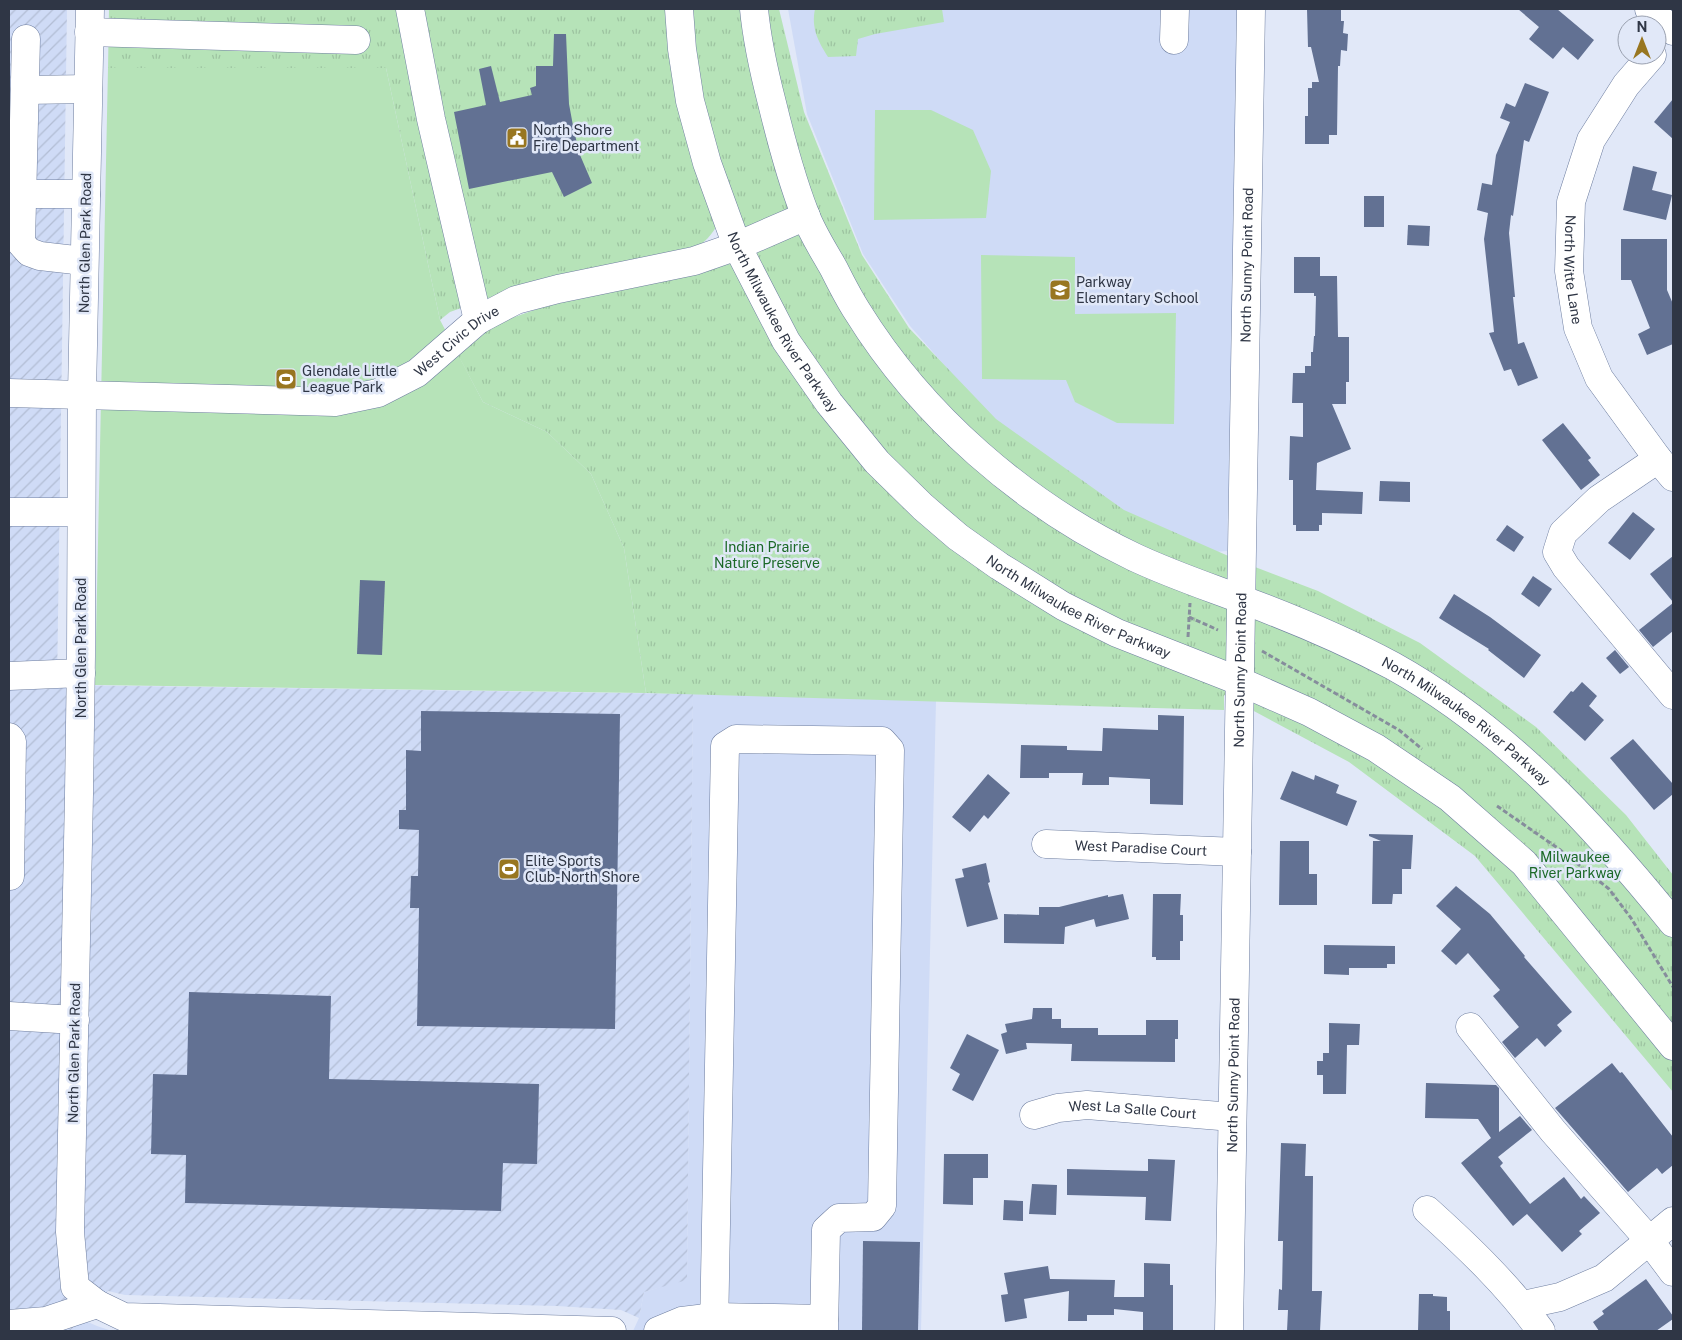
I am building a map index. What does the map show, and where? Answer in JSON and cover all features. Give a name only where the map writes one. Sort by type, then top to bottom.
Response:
[{"type":"street","points":[[410,9],[431,119],[478,320]]},
{"type":"street","name":"North Milwaukee River Parkway","points":[[679,9],[682,49],[690,101],[707,163],[737,246],[786,341],[828,404],[877,462],[923,508],[958,537],[1063,606],[1117,632],[1239,681],[1309,712],[1376,748],[1450,798],[1524,863],[1673,1046]]},
{"type":"street","name":"North Milwaukee River Parkway","points":[[754,9],[756,33],[781,142],[806,216],[856,310],[888,356],[936,413],[986,460],[1031,496],[1099,538],[1133,557],[1191,582],[1323,631],[1394,667],[1462,710],[1520,756],[1563,798],[1623,861],[1673,924]]},
{"type":"street","points":[[1174,40],[1175,9]]},
{"type":"street","name":"North Sunny Point Road","points":[[1229,1331],[1251,9]]},
{"type":"street","points":[[1649,9],[1673,31]]},
{"type":"street","points":[[89,20],[356,40]]},
{"type":"street","name":"North Glen Park Road","points":[[89,20],[82,394],[81,673],[70,1232],[75,1286],[97,1304]]},
{"type":"street","points":[[26,39],[21,243],[29,252],[40,256],[84,261]]},
{"type":"street","name":"North Witte Lane","points":[[1643,65],[1626,85],[1591,140],[1571,202],[1569,271],[1578,328],[1599,378],[1666,468]]},
{"type":"street","points":[[25,90],[88,89]]},
{"type":"street","points":[[22,194],[86,194]]},
{"type":"street","name":"West Civic Drive","points":[[9,393],[334,402],[378,393],[417,373],[478,320],[516,300],[558,289],[694,261],[737,246],[806,216]]},
{"type":"street","points":[[1666,468],[1599,499],[1563,533],[1558,552],[1566,567],[1673,695]]},
{"type":"street","points":[[9,512],[81,512]]},
{"type":"street","points":[[9,676],[81,673]]},
{"type":"street","points":[[9,737],[12,741],[9,876]]},
{"type":"street","points":[[658,1331],[682,1321],[714,1324],[824,1325],[826,1230],[839,1218],[873,1217],[882,1206],[890,750],[882,741],[736,739],[725,746],[714,1324]]},
{"type":"street","name":"West Paradise Court","points":[[1046,844],[1237,852]]},
{"type":"street","points":[[9,1016],[75,1020]]},
{"type":"street","points":[[1470,1027],[1553,1131],[1649,1240],[1673,1272]]},
{"type":"street","name":"West La Salle Court","points":[[1034,1115],[1058,1108],[1087,1105],[1232,1117]]},
{"type":"street","points":[[1427,1210],[1458,1237],[1523,1305],[1541,1331]]},
{"type":"street","points":[[1523,1305],[1560,1297],[1604,1278],[1673,1221]]},
{"type":"street","points":[[9,1324],[46,1321],[97,1304],[124,1324],[612,1331]]},
{"type":"path","points":[[1188,645],[1190,600]]},
{"type":"path","points":[[1189,617],[1240,640]]},
{"type":"shaded area","points":[[9,9],[67,9],[57,685],[693,694],[687,1280],[644,1292],[639,1318],[621,1310],[557,1306],[125,1295],[108,1291],[70,1331],[9,1331]]},
{"type":"shaded area","name":"Parkway Elementary School","points":[[788,9],[1240,9],[1227,551],[1215,552],[1123,513],[993,421],[910,326],[863,254],[807,114]]},
{"type":"shaded area","points":[[693,694],[936,701],[921,1331],[633,1331],[639,1318],[644,1292],[687,1279]]},
{"type":"shaded area","points":[[81,1319],[97,1326],[112,1331],[70,1331]]},
{"type":"green space","points":[[109,9],[779,9],[804,112],[862,255],[909,328],[996,419],[1124,510],[1242,562],[1318,591],[1420,643],[1536,727],[1626,815],[1673,875],[1673,1092],[1475,856],[1349,762],[1224,695],[1224,710],[646,693],[624,548],[591,474],[547,432],[483,402],[458,355],[497,323],[563,300],[729,264],[716,227],[704,242],[688,253],[500,294],[450,312],[440,320],[386,68],[108,68]]},
{"type":"green space","points":[[815,9],[942,9],[944,22],[875,34],[858,39],[856,56],[828,57],[816,34],[814,22]]},
{"type":"green space","name":"Glendale Little League Park","points":[[108,68],[386,68],[440,320],[483,402],[547,432],[591,474],[624,548],[646,693],[95,685]]},
{"type":"green space","points":[[875,110],[931,110],[973,130],[991,171],[986,218],[874,220]]},
{"type":"green space","points":[[981,255],[1075,257],[1075,314],[1176,313],[1174,424],[1117,423],[1075,402],[1066,380],[982,379]]},
{"type":"building","points":[[1307,9],[1341,9],[1341,21],[1344,21],[1343,33],[1348,34],[1347,51],[1341,50],[1340,66],[1338,66],[1337,135],[1329,135],[1329,144],[1305,144],[1308,88],[1312,88],[1312,82],[1319,82],[1311,47],[1308,47]]},
{"type":"building","points":[[1518,9],[1557,9],[1594,40],[1578,60],[1563,47],[1553,59],[1529,39],[1539,27]]},
{"type":"building","name":"North Shore Fire Department","points":[[554,34],[566,34],[569,104],[580,155],[592,183],[564,197],[552,172],[469,189],[454,112],[486,105],[479,69],[491,66],[500,102],[532,95],[530,88],[536,86],[536,66],[553,66]]},
{"type":"building","points":[[1525,83],[1549,92],[1529,142],[1524,140],[1509,233],[1518,344],[1524,342],[1538,378],[1518,386],[1511,369],[1504,371],[1489,333],[1494,332],[1484,239],[1488,213],[1477,210],[1482,183],[1492,185],[1496,155],[1510,122],[1500,118],[1506,103],[1515,107]]},
{"type":"building","points":[[1673,99],[1673,139],[1654,122]]},
{"type":"building","points":[[1633,166],[1657,172],[1652,190],[1672,195],[1666,220],[1623,210]]},
{"type":"building","points":[[1364,196],[1384,196],[1384,227],[1364,227]]},
{"type":"building","points":[[1408,225],[1430,226],[1429,246],[1407,245]]},
{"type":"building","points":[[1621,239],[1667,239],[1667,290],[1673,304],[1673,344],[1647,355],[1638,334],[1650,328],[1631,280],[1621,280]]},
{"type":"building","points":[[1294,257],[1320,257],[1320,276],[1337,276],[1338,337],[1349,337],[1349,382],[1346,382],[1346,404],[1332,404],[1351,449],[1317,463],[1316,490],[1363,492],[1362,514],[1322,513],[1322,525],[1319,525],[1319,531],[1296,531],[1296,525],[1293,525],[1293,480],[1289,480],[1290,436],[1303,437],[1303,403],[1292,403],[1293,373],[1305,373],[1305,366],[1311,366],[1311,352],[1313,352],[1315,336],[1316,296],[1314,296],[1314,293],[1294,293]]},
{"type":"building","points":[[1563,423],[1591,458],[1588,460],[1600,475],[1581,490],[1542,440]]},
{"type":"building","points":[[1380,481],[1410,482],[1410,502],[1379,501]]},
{"type":"building","points":[[1633,512],[1655,529],[1630,560],[1608,543]]},
{"type":"building","points":[[1507,525],[1524,537],[1514,552],[1496,540]]},
{"type":"building","points":[[1673,556],[1673,602],[1650,574]]},
{"type":"building","points":[[1533,576],[1552,589],[1539,607],[1521,594]]},
{"type":"building","points":[[360,580],[385,581],[382,655],[357,654]]},
{"type":"building","points":[[1454,594],[1490,617],[1541,655],[1524,678],[1489,649],[1439,618]]},
{"type":"building","points":[[1673,603],[1673,631],[1653,647],[1639,630]]},
{"type":"building","points":[[1615,650],[1629,667],[1620,674],[1606,658]]},
{"type":"building","points":[[1582,682],[1597,696],[1589,706],[1604,720],[1585,741],[1553,712],[1571,691],[1573,692]]},
{"type":"building","points":[[421,711],[620,714],[615,1029],[417,1026],[419,908],[410,908],[411,876],[418,876],[419,830],[399,829],[399,810],[406,810],[406,750],[421,751]]},
{"type":"building","points":[[1158,715],[1184,716],[1183,805],[1150,804],[1150,779],[1109,777],[1109,785],[1082,785],[1083,773],[1049,773],[1049,778],[1020,778],[1021,745],[1067,746],[1067,750],[1102,751],[1103,728],[1158,730]]},
{"type":"building","points":[[1633,739],[1673,784],[1673,794],[1654,810],[1610,758]]},
{"type":"building","points":[[1292,771],[1314,780],[1315,775],[1339,785],[1336,793],[1357,801],[1347,826],[1280,799]]},
{"type":"building","points":[[988,774],[1010,793],[988,819],[984,815],[970,832],[952,817]]},
{"type":"building","points":[[1369,834],[1413,835],[1411,869],[1402,869],[1402,894],[1393,894],[1392,904],[1372,904],[1373,841],[1381,841],[1369,836]]},
{"type":"building","points":[[1280,841],[1309,841],[1309,874],[1317,874],[1317,905],[1279,905]]},
{"type":"building","points":[[986,863],[990,882],[988,883],[998,919],[967,927],[955,879],[964,877],[962,869]]},
{"type":"building","points":[[1456,886],[1490,914],[1524,957],[1572,1012],[1557,1025],[1562,1031],[1545,1047],[1537,1038],[1515,1058],[1502,1042],[1519,1027],[1493,996],[1500,990],[1468,953],[1456,965],[1441,951],[1461,929],[1436,906]]},
{"type":"building","points":[[1123,894],[1129,919],[1096,927],[1094,919],[1065,927],[1064,944],[1004,943],[1004,914],[1039,915],[1039,907],[1059,907],[1108,895],[1108,897]]},
{"type":"building","points":[[1153,894],[1181,894],[1180,915],[1183,915],[1183,941],[1180,941],[1180,960],[1156,960],[1156,957],[1152,957]]},
{"type":"building","points":[[1324,945],[1395,946],[1395,964],[1387,964],[1387,968],[1349,968],[1349,975],[1324,974]]},
{"type":"building","points":[[189,992],[331,996],[329,1079],[539,1084],[537,1164],[503,1163],[501,1211],[185,1203],[186,1155],[151,1154],[153,1074],[187,1075]]},
{"type":"building","points":[[1033,1008],[1052,1008],[1052,1019],[1061,1019],[1061,1028],[1098,1028],[1098,1035],[1146,1035],[1146,1020],[1178,1020],[1178,1039],[1175,1039],[1175,1062],[1071,1061],[1072,1044],[1026,1043],[1027,1049],[1006,1054],[1001,1034],[1007,1032],[1005,1024],[1032,1019]]},
{"type":"building","points":[[1329,1023],[1360,1024],[1359,1045],[1347,1045],[1346,1094],[1323,1094],[1323,1075],[1317,1075],[1317,1061],[1323,1061],[1323,1053],[1329,1053]]},
{"type":"building","points":[[967,1034],[999,1050],[973,1101],[952,1090],[960,1074],[950,1068]]},
{"type":"building","points":[[1612,1063],[1620,1073],[1622,1072],[1673,1137],[1673,1165],[1662,1174],[1657,1168],[1628,1192],[1555,1108]]},
{"type":"building","points":[[1426,1083],[1496,1085],[1499,1088],[1499,1132],[1520,1116],[1532,1130],[1498,1157],[1503,1163],[1500,1166],[1530,1204],[1564,1177],[1581,1199],[1584,1196],[1600,1213],[1579,1231],[1582,1234],[1562,1252],[1527,1214],[1513,1226],[1461,1163],[1491,1138],[1478,1119],[1425,1118]]},
{"type":"building","points":[[1281,1143],[1306,1144],[1305,1176],[1313,1176],[1312,1291],[1322,1291],[1320,1331],[1287,1331],[1288,1310],[1278,1310],[1279,1289],[1282,1290],[1283,1241],[1278,1241]]},
{"type":"building","points":[[944,1154],[988,1154],[988,1178],[973,1178],[973,1205],[943,1204]]},
{"type":"building","points":[[1148,1159],[1175,1160],[1171,1221],[1145,1220],[1146,1197],[1067,1195],[1067,1169],[1148,1171]]},
{"type":"building","points":[[1032,1184],[1057,1185],[1056,1215],[1029,1214]]},
{"type":"building","points":[[1004,1200],[1023,1201],[1023,1221],[1003,1220]]},
{"type":"building","points":[[863,1241],[920,1242],[918,1331],[862,1331]]},
{"type":"building","points":[[1144,1263],[1170,1264],[1170,1285],[1173,1285],[1173,1331],[1143,1331],[1143,1312],[1114,1309],[1114,1315],[1087,1315],[1087,1321],[1068,1321],[1069,1291],[1024,1299],[1027,1318],[1005,1322],[1001,1295],[1008,1294],[1004,1273],[1048,1266],[1050,1279],[1115,1280],[1114,1297],[1144,1297]]},
{"type":"building","points":[[1646,1279],[1673,1316],[1673,1319],[1656,1331],[1599,1331],[1593,1322],[1604,1314],[1602,1311]]},
{"type":"building","points":[[1419,1294],[1447,1297],[1447,1311],[1450,1311],[1450,1331],[1418,1331]]},
{"type":"place","name":"North Shore Fire Department","points":[[517,138]]},
{"type":"place","name":"Parkway Elementary School","points":[[1060,290]]},
{"type":"place","name":"Glendale Little League Park","points":[[286,379]]},
{"type":"place","name":"Elite Sports Club-North Shore","points":[[509,869]]},
{"type":"park label","name":"Indian Prairie Nature Preserve","points":[[767,556]]},
{"type":"park label","name":"Milwaukee River Parkway","points":[[1575,866]]}]
